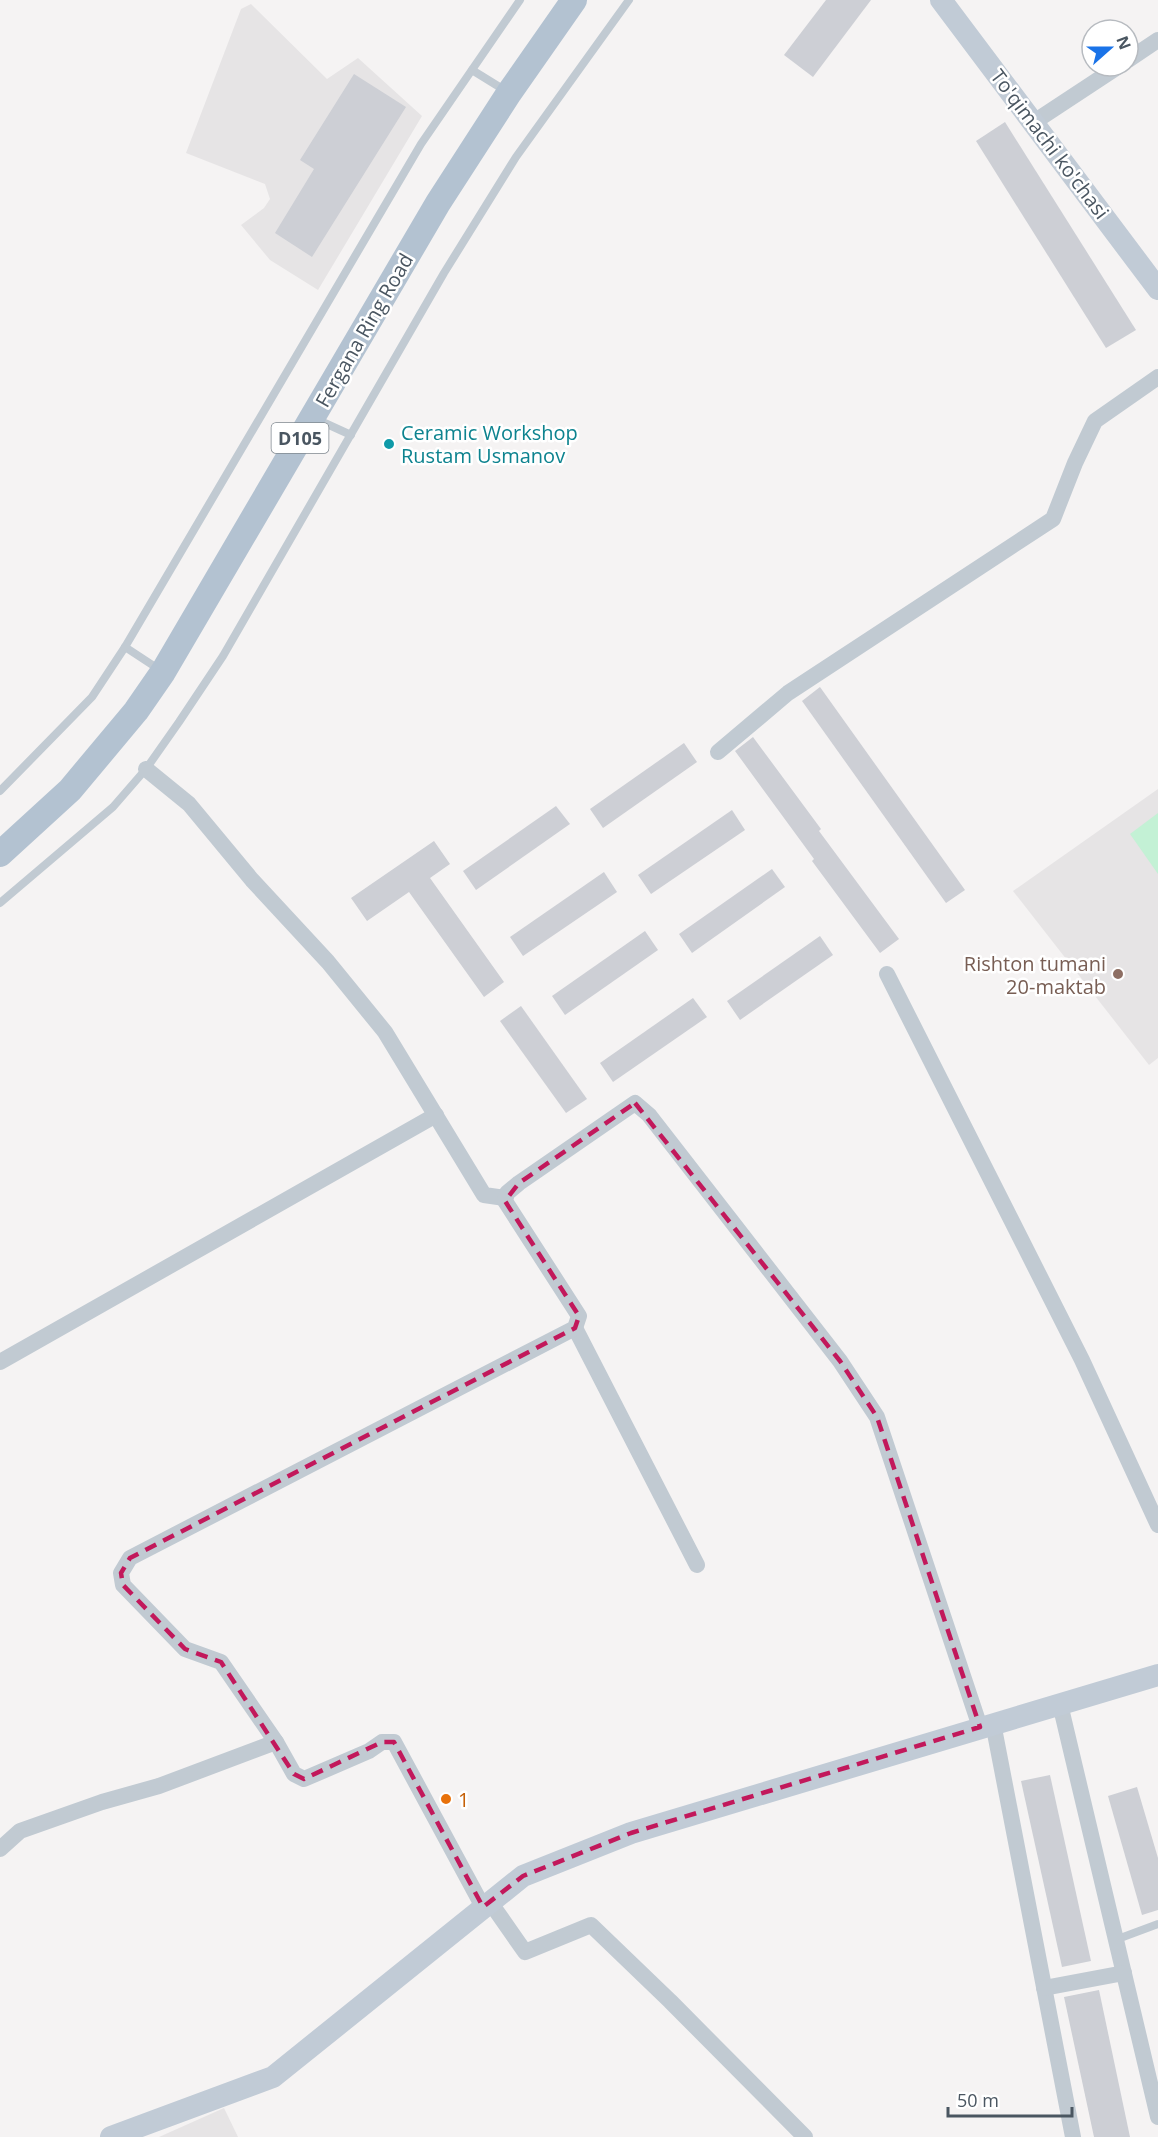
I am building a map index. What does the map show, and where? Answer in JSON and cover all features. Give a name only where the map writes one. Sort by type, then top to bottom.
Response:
[{"type":"main road","name":"Fergana Ring Road","points":[[0,854],[70,790],[136,711],[163,672],[438,203],[509,93],[574,0]]},
{"type":"street","name":"To'qimachi ko'chasi","points":[[941,0],[1158,289]]},
{"type":"street","points":[[1140,52],[1158,40]]},
{"type":"street","points":[[1034,122],[1101,78]]},
{"type":"street","points":[[718,752],[788,693],[996,559],[1053,519],[1075,463],[1095,421],[1158,377]]},
{"type":"street","points":[[146,769],[189,804],[252,880],[328,962],[385,1032],[484,1195],[505,1198]]},
{"type":"street","points":[[887,974],[1082,1360],[1158,1525]]},
{"type":"street","points":[[805,2137],[679,2009],[591,1925],[525,1952],[487,1905],[394,1742],[382,1742],[304,1779],[294,1774],[276,1742],[221,1662],[185,1649],[123,1585],[121,1573],[130,1558],[575,1328],[579,1316],[505,1198],[507,1193],[519,1183],[636,1103],[649,1115],[840,1361],[877,1417],[987,1725],[1044,1988],[1073,2137]]},
{"type":"street","points":[[0,1362],[436,1115]]},
{"type":"street","points":[[575,1328],[697,1565]]},
{"type":"street","points":[[111,2137],[273,2076],[523,1876],[631,1833],[1158,1675]]},
{"type":"street","points":[[1060,1704],[1158,2117]]},
{"type":"street","points":[[0,1849],[20,1831],[102,1802],[159,1786],[276,1742]]},
{"type":"street","points":[[1044,1988],[1124,1973]]},
{"type":"lane","points":[[0,791],[92,697],[125,647],[421,144],[520,0]]},
{"type":"lane","points":[[0,903],[113,807],[146,769],[223,656],[444,273],[516,157],[629,0]]},
{"type":"lane","points":[[472,70],[509,93]]},
{"type":"lane","points":[[313,417],[351,435]]},
{"type":"lane","points":[[125,647],[163,672]]},
{"type":"lane","points":[[1115,1940],[1158,1924]]},
{"type":"highlighted area","points":[[635,1103],[840,1361],[877,1417],[980,1727],[631,1833],[523,1876],[483,1907],[394,1742],[382,1742],[304,1779],[294,1774],[221,1662],[185,1649],[123,1585],[121,1573],[130,1558],[575,1328],[579,1316],[505,1201],[519,1183]]},
{"type":"shaded area","points":[[251,4],[327,79],[358,58],[422,116],[318,290],[270,260],[241,225],[264,208],[270,199],[265,184],[186,153],[241,9]]},
{"type":"shaded area","name":"Rishton tumani 20-maktab","points":[[1158,789],[1158,1058],[1149,1065],[1013,891]]},
{"type":"shaded area","points":[[224,2108],[238,2137],[159,2137]]},
{"type":"green space","points":[[1158,813],[1158,874],[1130,834]]},
{"type":"building","points":[[826,0],[871,0],[813,77],[784,55]]},
{"type":"building","points":[[354,74],[406,107],[312,257],[275,233],[314,169],[300,160]]},
{"type":"building","points":[[1005,122],[1136,330],[1106,348],[976,141]]},
{"type":"building","points":[[820,687],[965,890],[946,903],[802,701]]},
{"type":"building","points":[[753,737],[899,939],[880,953],[735,751]]},
{"type":"building","points":[[684,743],[697,762],[603,828],[590,809]]},
{"type":"building","points":[[556,806],[570,824],[476,890],[463,871]]},
{"type":"building","points":[[732,810],[745,830],[651,894],[638,875]]},
{"type":"building","points":[[434,841],[450,864],[430,878],[504,982],[484,997],[409,892],[367,921],[351,898]]},
{"type":"building","points":[[772,869],[785,887],[692,953],[679,934]]},
{"type":"building","points":[[604,872],[617,892],[523,956],[510,937]]},
{"type":"building","points":[[645,931],[658,950],[565,1015],[552,996]]},
{"type":"building","points":[[820,936],[833,955],[740,1020],[727,1001]]},
{"type":"building","points":[[693,998],[707,1017],[613,1082],[600,1063]]},
{"type":"building","points":[[521,1006],[587,1099],[566,1113],[500,1021]]},
{"type":"building","points":[[1050,1775],[1091,1961],[1062,1967],[1021,1781]]},
{"type":"building","points":[[1137,1787],[1158,1858],[1158,1910],[1142,1915],[1108,1796]]},
{"type":"building","points":[[1099,1990],[1130,2137],[1094,2137],[1064,1997]]},
{"type":"place","name":"Ceramic Workshop Rustam Usmanov","points":[[389,444]]},
{"type":"place","name":"Rishton tumani 20-maktab","points":[[1118,974]]},
{"type":"place","name":"1","points":[[446,1799]]}]
